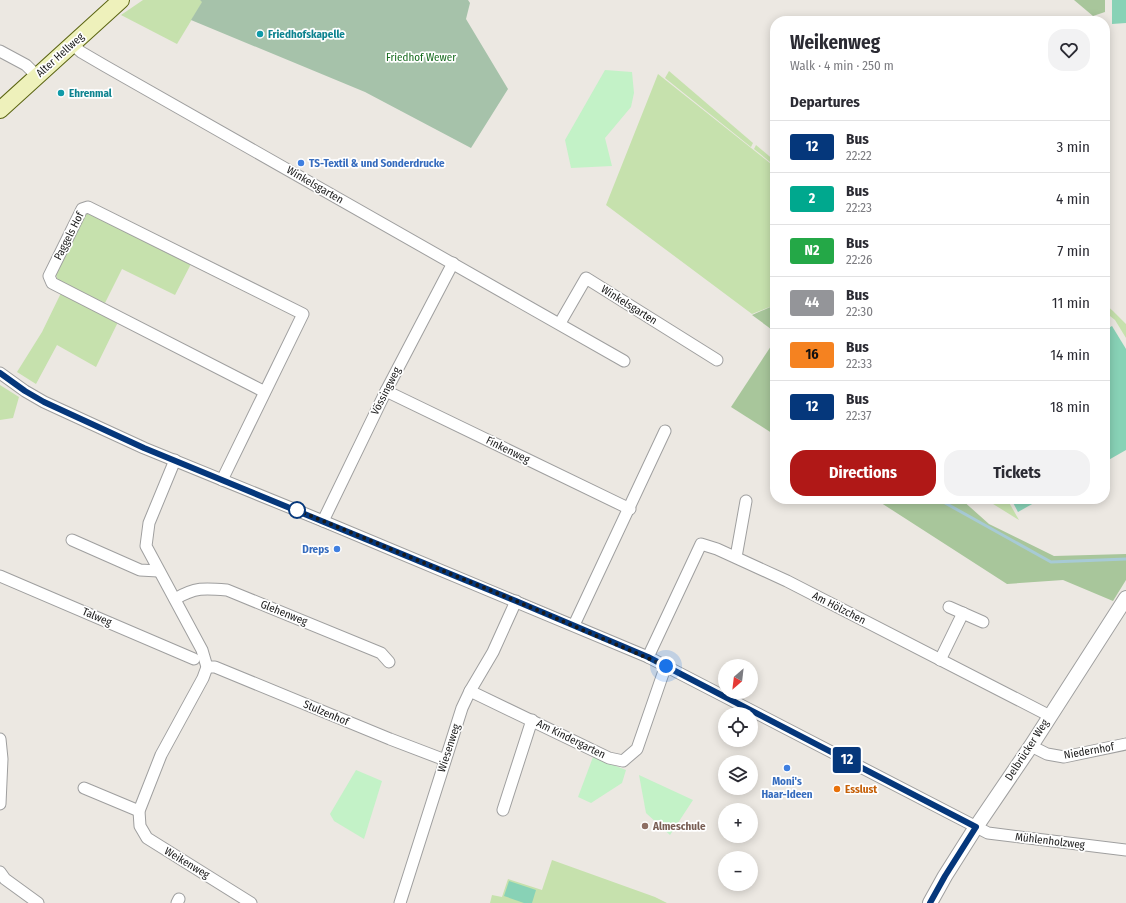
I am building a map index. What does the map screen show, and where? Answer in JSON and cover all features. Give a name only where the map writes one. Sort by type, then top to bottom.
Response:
[{"type":"main road","name":"Alter Hellweg","points":[[0,110],[121,0]]},
{"type":"street","name":"Winkelsgarten","points":[[72,44],[81,52],[105,66],[624,360]]},
{"type":"street","points":[[0,51],[26,65],[37,76]]},
{"type":"street","name":"Paggels Hof","points":[[222,480],[265,392],[303,314],[88,206],[82,208],[49,276],[52,283],[265,392]]},
{"type":"street","name":"Vössingweg","points":[[323,521],[386,390],[452,263]]},
{"type":"street","name":"Winkelsgarten","points":[[560,323],[586,278],[717,360]]},
{"type":"street","name":"Mühlenholzweg","points":[[0,373],[25,391],[44,402],[137,444],[648,657],[988,833],[1126,850]]},
{"type":"street","name":"Finkenweg","points":[[386,390],[630,509]]},
{"type":"street","points":[[574,625],[630,509],[665,431]]},
{"type":"street","points":[[84,788],[139,812],[161,755],[203,678],[207,666],[202,650],[175,598],[158,571],[146,546],[149,523],[175,460]]},
{"type":"street","points":[[736,557],[746,501]]},
{"type":"street","points":[[72,540],[140,570],[158,571]]},
{"type":"street","name":"Am Hölzchen","points":[[648,657],[701,544],[736,557],[787,581],[1050,716]]},
{"type":"street","name":"Talweg","points":[[0,576],[194,659]]},
{"type":"street","name":"Glehenweg","points":[[175,598],[186,592],[204,588],[227,590],[381,653],[389,662]]},
{"type":"street","name":"Delbrücker Weg","points":[[930,903],[976,827],[1031,746],[1126,598]]},
{"type":"street","name":"Wiesenweg","points":[[400,903],[462,708],[470,691],[493,652],[516,601]]},
{"type":"street","points":[[949,607],[983,622]]},
{"type":"street","points":[[940,660],[963,613]]},
{"type":"street","name":"Stulzenhof","points":[[207,666],[214,667],[390,740],[445,760]]},
{"type":"street","name":"Am Kindergarten","points":[[470,691],[609,758],[623,761],[637,749],[666,666]]},
{"type":"street","name":"Am Kindergarten","points":[[503,810],[532,720]]},
{"type":"street","points":[[0,739],[2,759],[0,804]]},
{"type":"street","name":"Niedernhof","points":[[1031,746],[1047,754],[1064,757],[1126,744]]},
{"type":"street","name":"Weikenweg","points":[[139,812],[140,826],[147,838],[251,903]]},
{"type":"street","points":[[2,879],[38,903]]},
{"type":"green space","points":[[143,0],[203,1],[177,44],[121,15]]},
{"type":"green space","name":"Friedhof Wewer","points":[[200,0],[468,0],[470,3],[466,19],[508,89],[471,148],[365,92],[191,20],[202,2]]},
{"type":"green space","points":[[1074,0],[1105,0],[1105,12],[1093,16]]},
{"type":"green space","points":[[1112,0],[1126,0],[1126,23],[1112,24]]},
{"type":"green space","points":[[605,70],[632,72],[634,93],[631,107],[605,138],[612,166],[571,168],[565,140]]},
{"type":"green space","points":[[669,71],[753,143],[751,147],[665,78]]},
{"type":"green space","points":[[658,74],[770,163],[770,307],[752,314],[606,205]]},
{"type":"green space","points":[[756,145],[770,157],[770,162],[754,149]]},
{"type":"green space","points":[[93,212],[192,262],[175,295],[122,269],[105,303],[58,281],[55,272],[82,215]]},
{"type":"green space","points":[[61,293],[118,322],[96,367],[57,345],[36,384],[17,372],[42,332]]},
{"type":"green space","points":[[770,307],[770,328],[752,315]]},
{"type":"green space","points":[[1110,308],[1126,324],[1126,338],[1115,320],[1110,316]]},
{"type":"green space","points":[[1112,326],[1126,349],[1126,450],[1110,459],[1110,327]]},
{"type":"green space","points":[[770,348],[770,432],[731,407]]},
{"type":"green space","points":[[0,385],[19,397],[13,418],[0,420]]},
{"type":"green space","points":[[883,504],[967,504],[989,524],[1054,556],[1126,554],[1126,580],[1113,601],[1063,580],[1007,584]]},
{"type":"green space","points":[[993,504],[1010,504],[1019,520]]},
{"type":"green space","points":[[1014,504],[1032,504],[1018,512]]},
{"type":"green space","points":[[593,757],[626,770],[622,783],[591,803],[578,797]]},
{"type":"green space","points":[[356,770],[382,781],[364,839],[334,821],[330,814]]},
{"type":"green space","points":[[639,775],[693,800],[670,835],[646,813]]},
{"type":"green space","points":[[552,860],[655,897],[667,903],[490,903],[492,895],[502,897],[508,879],[542,890]]},
{"type":"green space","points":[[509,881],[536,890],[532,903],[524,903],[504,896]]},
{"type":"waterway","points":[[947,504],[1051,562],[1126,559]]},
{"type":"bus line","name":"12","points":[[0,373],[25,391],[44,402],[144,448],[648,657],[976,827],[930,903]]},
{"type":"place","name":"Friedhofskapelle","points":[[260,34]]},
{"type":"place","name":"Ehrenmal","points":[[61,93]]},
{"type":"place","name":"TS-Textil & und Sonderdrucke","points":[[301,163]]},
{"type":"place","name":"Dreps","points":[[337,549]]},
{"type":"place","name":"Moni's Haar-Ideen","points":[[787,768]]},
{"type":"place","name":"Esslust","points":[[837,789]]},
{"type":"place","name":"Almeschule","points":[[645,826]]},
{"type":"route","points":[[297,510],[294,509],[516,601],[666,666]]}]
